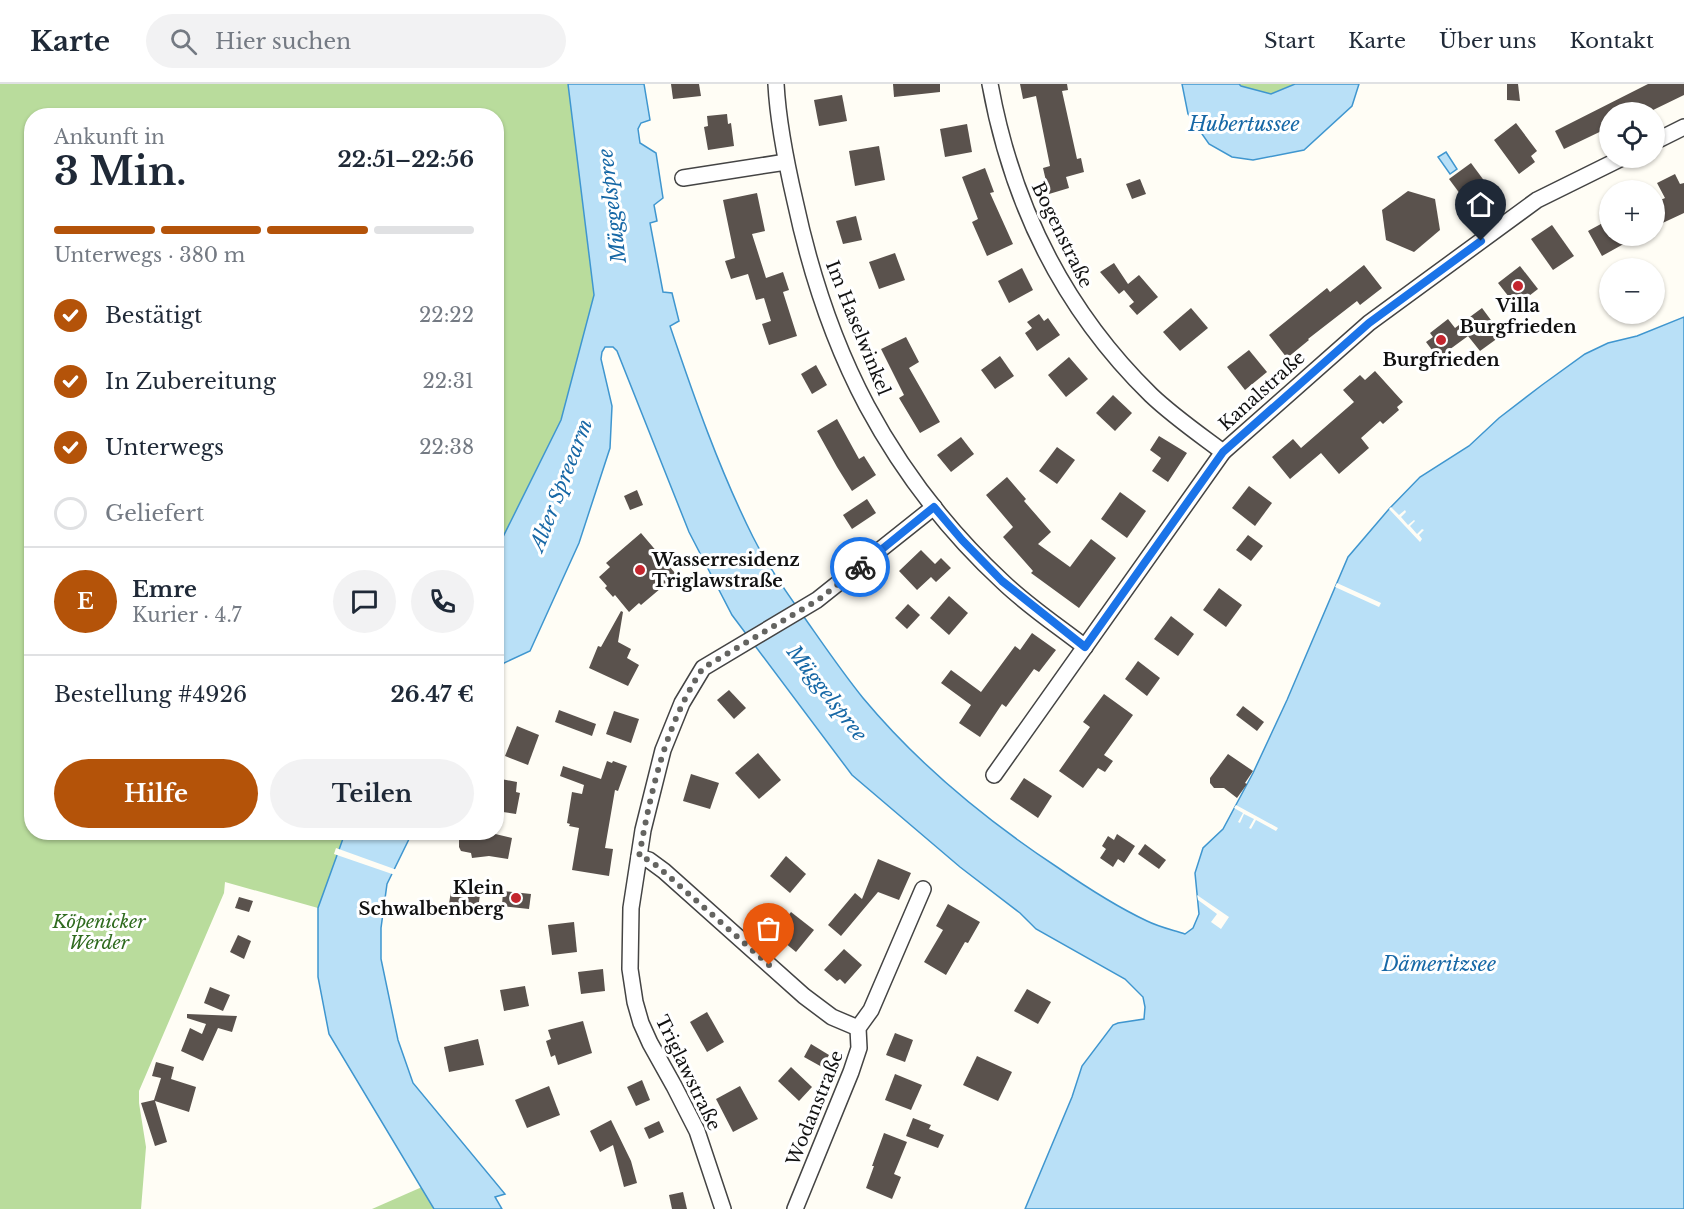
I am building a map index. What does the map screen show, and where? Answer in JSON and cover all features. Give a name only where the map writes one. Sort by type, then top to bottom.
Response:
[{"type":"street","name":"Im Haselwinkel","points":[[776,84],[786,162],[803,237],[824,303],[848,366],[868,407],[915,481],[962,540],[1002,581],[1085,647]]},
{"type":"street","name":"Bogenstraße","points":[[990,84],[996,121],[1017,189],[1035,232],[1073,302],[1101,339],[1152,396],[1223,452]]},
{"type":"street","points":[[1665,136],[1684,127]]},
{"type":"street","points":[[682,178],[786,162]]},
{"type":"street","name":"Kanalstraße","points":[[994,775],[1223,452],[1369,323],[1537,200],[1602,168]]},
{"type":"street","name":"Triglawstraße","points":[[723,1209],[697,1131],[641,1023],[630,969],[631,908],[643,830],[663,750],[674,720],[703,668],[818,600],[934,507]]},
{"type":"street","points":[[639,857],[650,860],[804,996],[832,1017],[858,1028]]},
{"type":"street","name":"Wodanstraße","points":[[795,1209],[851,1072],[859,1048],[858,1028],[871,1010],[923,889]]},
{"type":"green space","name":"Köpenicker Werder","points":[[0,84],[568,84],[594,295],[561,420],[504,535],[504,108],[24,108],[24,840],[342,840],[318,908],[225,882],[224,893],[139,1091],[146,1147],[141,1209],[0,1209]]},
{"type":"green space","points":[[1239,84],[1295,84],[1271,94]]},
{"type":"green space","points":[[422,1187],[434,1209],[372,1209]]},
{"type":"water","name":"Dämeritzsee","points":[[568,84],[644,84],[650,120],[641,123],[638,129],[640,143],[656,153],[663,198],[654,205],[657,221],[650,223],[663,292],[672,293],[679,321],[670,326],[718,459],[764,558],[863,698],[907,746],[954,790],[1004,830],[1112,903],[1152,923],[1185,934],[1193,928],[1199,914],[1195,873],[1203,848],[1223,829],[1253,773],[1348,557],[1420,477],[1469,446],[1499,418],[1585,354],[1608,343],[1637,336],[1684,317],[1684,1209],[1025,1209],[1072,1097],[1082,1066],[1113,1025],[1144,1019],[1143,997],[1125,979],[1036,929],[1020,913],[960,867],[852,775],[732,615],[689,532],[617,351],[613,347],[605,347],[601,359],[612,406],[610,448],[579,543],[530,651],[504,663],[504,535],[561,420],[594,295]]},
{"type":"water","name":"Hubertussee","points":[[1182,84],[1239,84],[1271,94],[1295,84],[1359,84],[1352,106],[1304,150],[1253,160],[1232,157],[1209,144],[1188,114]]},
{"type":"water","points":[[1446,152],[1457,169],[1450,174],[1438,157]]},
{"type":"water","points":[[342,840],[409,840],[387,884],[381,928],[381,959],[398,1040],[413,1083],[505,1194],[495,1197],[502,1209],[434,1209],[329,1034],[318,977],[318,908]]},
{"type":"pier","points":[[1391,507],[1399,515],[1405,510],[1406,512],[1401,517],[1408,525],[1415,521],[1410,526],[1417,534],[1422,529],[1424,530],[1419,535],[1422,539],[1420,542],[1389,509]]},
{"type":"pier","points":[[1337,583],[1381,603],[1379,607],[1335,587]]},
{"type":"pier","points":[[1236,805],[1278,828],[1276,831],[1256,820],[1251,829],[1249,828],[1254,819],[1244,814],[1240,823],[1238,822],[1243,813],[1234,808]]},
{"type":"pier","points":[[336,848],[397,870],[395,875],[334,854]]},
{"type":"pier","points":[[1197,895],[1229,917],[1221,929],[1211,922],[1217,914],[1198,900]]},
{"type":"building","points":[[671,84],[699,84],[701,96],[673,99]]},
{"type":"building","points":[[893,84],[940,84],[940,92],[894,97]]},
{"type":"building","points":[[1020,84],[1067,84],[1068,90],[1062,91],[1077,159],[1081,158],[1084,172],[1066,177],[1069,188],[1049,194],[1043,168],[1050,166],[1036,96],[1023,99]]},
{"type":"building","points":[[1507,84],[1518,84],[1520,101],[1507,100]]},
{"type":"building","points":[[1648,84],[1684,84],[1684,95],[1665,104],[1665,102],[1612,102]]},
{"type":"building","points":[[842,95],[847,121],[819,126],[814,100]]},
{"type":"building","points":[[1599,109],[1599,132],[1564,149],[1555,131]]},
{"type":"building","points":[[727,114],[728,124],[731,123],[734,146],[708,150],[704,127],[708,126],[707,116]]},
{"type":"building","points":[[1516,123],[1537,151],[1531,156],[1535,162],[1519,174],[1494,140]]},
{"type":"building","points":[[967,124],[972,152],[945,157],[940,129]]},
{"type":"building","points":[[879,146],[885,180],[855,186],[849,151]]},
{"type":"building","points":[[1471,163],[1494,194],[1472,210],[1449,179]]},
{"type":"building","points":[[985,168],[994,192],[990,193],[1013,244],[987,256],[972,222],[978,219],[962,177]]},
{"type":"building","points":[[1675,174],[1680,184],[1684,183],[1684,213],[1665,222],[1665,180],[1663,180]]},
{"type":"building","points":[[1140,179],[1146,194],[1132,199],[1126,184]]},
{"type":"building","points":[[1408,191],[1435,199],[1440,230],[1414,252],[1386,240],[1382,210]]},
{"type":"building","points":[[757,193],[765,231],[752,234],[766,278],[783,272],[789,290],[783,292],[797,336],[769,345],[762,324],[771,321],[764,298],[756,300],[748,274],[731,279],[725,261],[735,258],[723,200]]},
{"type":"building","points":[[856,216],[862,240],[843,244],[836,221]]},
{"type":"building","points":[[1552,225],[1574,256],[1553,270],[1531,239]]},
{"type":"building","points":[[1599,225],[1599,246],[1620,246],[1602,256],[1588,231]]},
{"type":"building","points":[[895,253],[905,280],[879,289],[869,262]]},
{"type":"building","points":[[1114,263],[1128,284],[1139,275],[1158,297],[1137,315],[1129,306],[1134,302],[1124,290],[1119,294],[1100,272]]},
{"type":"building","points":[[1364,265],[1382,288],[1360,305],[1357,301],[1287,358],[1269,335],[1327,288],[1330,292]]},
{"type":"building","name":"Villa Burgfrieden","points":[[1520,266],[1538,289],[1516,306],[1498,283]]},
{"type":"building","points":[[1022,268],[1033,290],[1009,303],[998,281]]},
{"type":"building","points":[[1191,308],[1208,328],[1180,351],[1163,332]]},
{"type":"building","points":[[1482,308],[1502,335],[1480,351],[1468,336],[1438,358],[1426,342],[1433,337],[1430,333],[1448,319],[1455,328]]},
{"type":"building","points":[[1039,314],[1044,321],[1048,318],[1060,335],[1037,351],[1025,333],[1032,328],[1027,322]]},
{"type":"building","points":[[906,337],[919,362],[909,368],[940,422],[920,433],[899,398],[904,395],[881,349]]},
{"type":"building","points":[[1249,350],[1267,372],[1245,390],[1227,367]]},
{"type":"building","points":[[1000,356],[1014,376],[995,389],[981,370]]},
{"type":"building","points":[[1069,357],[1088,379],[1066,397],[1048,375]]},
{"type":"building","points":[[816,365],[827,385],[812,394],[801,374]]},
{"type":"building","points":[[1375,371],[1403,402],[1397,407],[1399,410],[1383,424],[1380,421],[1361,438],[1369,448],[1339,474],[1321,453],[1290,479],[1272,457],[1293,439],[1301,448],[1354,402],[1343,390],[1360,375],[1365,380]]},
{"type":"building","points":[[1113,395],[1132,413],[1115,431],[1096,413]]},
{"type":"building","points":[[837,419],[859,459],[864,456],[876,475],[852,491],[817,431]]},
{"type":"building","points":[[1159,436],[1187,453],[1168,482],[1152,471],[1161,458],[1150,450]]},
{"type":"building","points":[[961,437],[974,454],[951,472],[937,455]]},
{"type":"building","points":[[1057,447],[1075,460],[1057,484],[1039,471]]},
{"type":"building","points":[[1007,477],[1051,532],[1038,544],[1070,567],[1091,539],[1116,558],[1079,608],[1031,573],[1033,571],[1003,537],[1013,527],[986,495]]},
{"type":"building","points":[[1249,486],[1272,503],[1255,526],[1232,508]]},
{"type":"building","points":[[637,490],[643,505],[630,510],[624,496]]},
{"type":"building","points":[[1120,492],[1146,511],[1127,538],[1101,519]]},
{"type":"building","points":[[867,499],[876,513],[852,529],[843,515]]},
{"type":"building","name":"Wasserresidenz Triglawstraße","points":[[641,533],[675,573],[665,581],[667,583],[629,612],[615,595],[613,597],[605,588],[607,586],[599,577],[610,567],[606,563]]},
{"type":"building","points":[[1248,535],[1263,546],[1251,561],[1236,550]]},
{"type":"building","points":[[921,550],[935,564],[941,558],[951,568],[936,582],[931,577],[917,590],[899,571]]},
{"type":"building","points":[[1219,588],[1242,605],[1226,627],[1203,610]]},
{"type":"building","points":[[949,596],[968,613],[949,635],[930,618]]},
{"type":"building","points":[[908,604],[920,615],[907,629],[895,618]]},
{"type":"building","points":[[621,611],[623,612],[618,642],[631,649],[627,658],[639,665],[628,686],[589,668],[598,646],[601,647]]},
{"type":"building","points":[[1171,616],[1194,634],[1178,656],[1154,639]]},
{"type":"building","points":[[1032,633],[1056,650],[1039,672],[1034,669],[1006,707],[1002,704],[980,737],[959,723],[971,705],[941,683],[951,670],[981,692],[1015,646],[1020,650]]},
{"type":"building","points":[[1138,661],[1160,678],[1147,696],[1125,679]]},
{"type":"building","points":[[729,690],[746,708],[734,719],[717,700]]},
{"type":"building","points":[[1104,694],[1133,715],[1104,755],[1113,761],[1105,772],[1098,768],[1083,788],[1059,771],[1090,727],[1083,722]]},
{"type":"building","points":[[1243,706],[1264,722],[1257,731],[1236,715]]},
{"type":"building","points":[[559,710],[596,724],[592,736],[555,722]]},
{"type":"building","points":[[614,711],[639,719],[631,743],[606,734]]},
{"type":"building","points":[[517,726],[539,735],[528,765],[505,756]]},
{"type":"building","points":[[758,753],[781,780],[759,799],[735,773]]},
{"type":"building","points":[[1228,754],[1253,771],[1237,798],[1224,788],[1214,788],[1210,783],[1210,778]]},
{"type":"building","points":[[607,761],[627,766],[618,791],[615,790],[605,848],[613,849],[609,876],[572,870],[579,828],[569,826],[570,824],[567,823],[572,792],[582,794],[584,785],[560,776],[563,766],[601,779]]},
{"type":"building","points":[[691,774],[719,783],[710,809],[683,801]]},
{"type":"building","points":[[1024,778],[1052,796],[1038,818],[1010,799]]},
{"type":"building","points":[[504,780],[517,782],[516,792],[520,793],[516,814],[504,812]]},
{"type":"building","points":[[1117,834],[1135,846],[1124,863],[1118,859],[1113,867],[1100,858],[1106,849],[1102,846],[1108,836],[1114,840]]},
{"type":"building","points":[[504,836],[512,838],[508,859],[489,856],[472,858],[471,853],[461,851],[459,840],[504,840]]},
{"type":"building","points":[[1145,844],[1166,860],[1159,869],[1138,854]]},
{"type":"building","points":[[786,856],[806,874],[790,893],[770,876]]},
{"type":"building","points":[[878,859],[911,873],[899,900],[878,892],[841,936],[828,925],[855,893],[862,899]]},
{"type":"building","points":[[451,891],[480,895],[478,908],[449,904]]},
{"type":"building","points":[[503,891],[531,894],[529,909],[502,906]]},
{"type":"building","points":[[239,897],[253,901],[249,912],[235,908]]},
{"type":"building","points":[[948,904],[980,922],[968,943],[965,942],[946,975],[924,962],[943,930],[936,926]]},
{"type":"building","points":[[791,912],[814,930],[796,952],[774,934]]},
{"type":"building","points":[[574,922],[577,952],[552,955],[548,925]]},
{"type":"building","points":[[238,935],[251,941],[244,959],[230,952]]},
{"type":"building","points":[[844,949],[862,965],[845,984],[840,979],[837,981],[824,970]]},
{"type":"building","points":[[603,969],[605,991],[581,994],[578,972]]},
{"type":"building","points":[[525,986],[529,1006],[504,1011],[500,990]]},
{"type":"building","points":[[210,987],[230,995],[223,1011],[204,1003]]},
{"type":"building","points":[[1027,989],[1051,1002],[1038,1024],[1014,1011]]},
{"type":"building","points":[[707,1012],[724,1042],[707,1052],[690,1022]]},
{"type":"building","points":[[187,1014],[237,1016],[232,1032],[218,1028],[203,1061],[181,1051],[190,1028],[202,1034],[206,1024],[187,1018]]},
{"type":"building","points":[[583,1021],[592,1053],[558,1065],[555,1055],[551,1057],[546,1041],[551,1039],[548,1030]]},
{"type":"building","points":[[895,1033],[913,1040],[905,1062],[886,1055]]},
{"type":"building","points":[[478,1039],[484,1065],[449,1072],[444,1047]]},
{"type":"building","points":[[811,1044],[829,1055],[822,1067],[804,1057]]},
{"type":"building","points":[[977,1056],[1012,1072],[998,1101],[963,1085]]},
{"type":"building","points":[[156,1062],[174,1067],[171,1079],[196,1087],[189,1112],[155,1101],[167,1142],[155,1146],[141,1103],[154,1100],[161,1078],[152,1076]]},
{"type":"building","points":[[791,1067],[812,1087],[799,1101],[778,1081]]},
{"type":"building","points":[[895,1074],[922,1085],[911,1110],[885,1100]]},
{"type":"building","points":[[642,1080],[650,1100],[636,1106],[627,1087]]},
{"type":"building","points":[[549,1086],[560,1115],[527,1128],[515,1100]]},
{"type":"building","points":[[740,1086],[758,1119],[733,1132],[716,1099]]},
{"type":"building","points":[[913,1118],[931,1125],[929,1129],[944,1135],[938,1148],[906,1136]]},
{"type":"building","points":[[611,1120],[631,1161],[637,1183],[624,1187],[613,1145],[600,1152],[590,1131]]},
{"type":"building","points":[[659,1121],[664,1132],[649,1139],[644,1128]]},
{"type":"building","points":[[884,1133],[907,1142],[894,1174],[901,1177],[892,1199],[866,1188]]},
{"type":"building","points":[[683,1192],[687,1209],[672,1209],[669,1195]]},
{"type":"way so far","points":[[769,965],[650,860],[639,857],[643,830],[663,750],[674,720],[703,668],[818,600],[860,567]]},
{"type":"place","name":"Villa Burgfrieden","points":[[1518,286]]},
{"type":"place","name":"Burgfrieden","points":[[1441,340]]},
{"type":"place","name":"Wasserresidenz Triglawstraße","points":[[640,570]]},
{"type":"place","name":"Klein Schwalbenberg","points":[[516,898]]},
{"type":"route","points":[[860,567],[934,507],[946,523],[1002,581],[1085,647],[1223,452],[1369,323],[1481,241]]},
{"type":"water label","name":"Müggelspree","points":[[612,206]]},
{"type":"water label","name":"Alter Spreearm","points":[[561,485]]},
{"type":"water label","name":"Müggelspree","points":[[827,693]]}]
